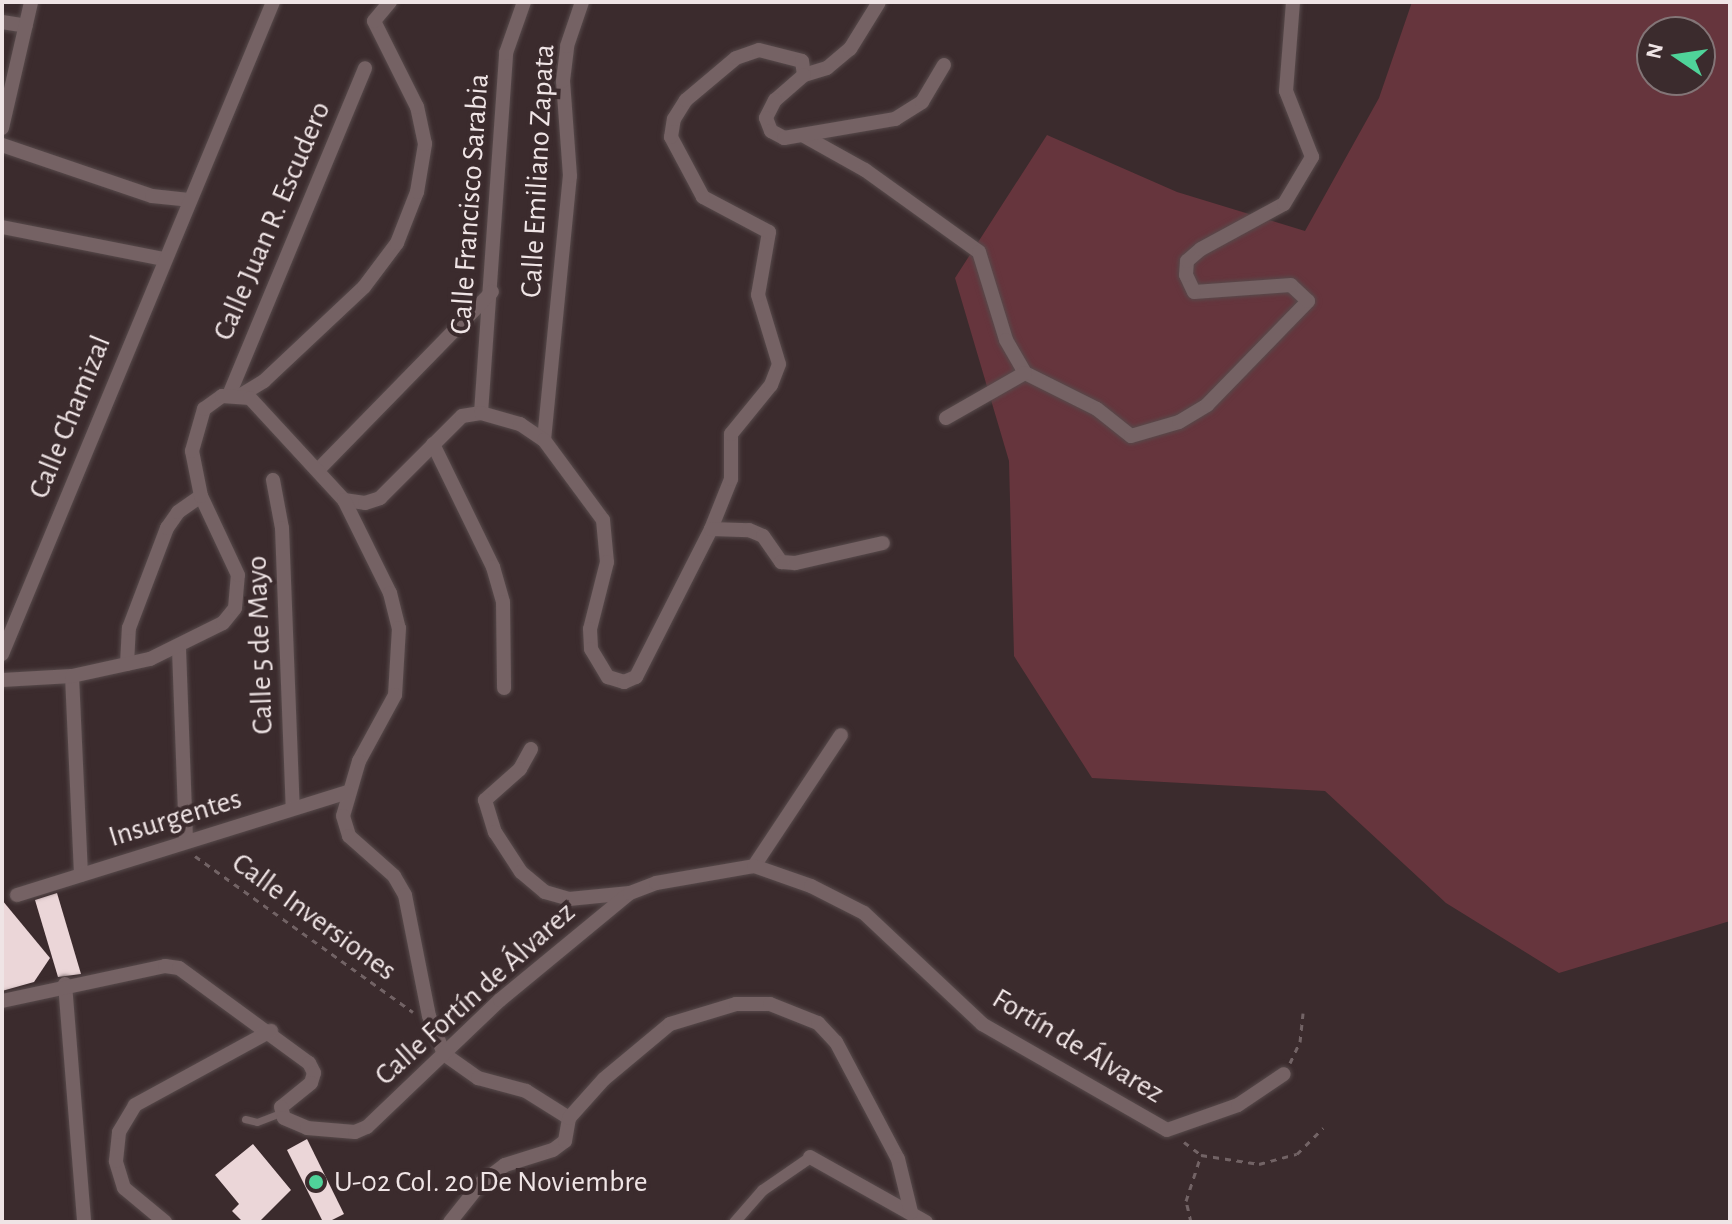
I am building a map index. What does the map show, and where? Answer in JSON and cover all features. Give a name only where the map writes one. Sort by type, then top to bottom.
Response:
[{"type":"street","points":[[2,128],[31,2]]},
{"type":"street","name":"Calle Chamizal","points":[[2,654],[163,259],[273,2]]},
{"type":"street","points":[[2,680],[72,676],[127,664],[179,649],[223,623],[239,591],[238,575],[201,496],[192,451],[195,427],[204,409],[264,381],[364,287],[397,243],[417,192],[425,144],[417,107],[374,21],[390,2]]},
{"type":"street","name":"Calle Francisco Sarabia","points":[[481,413],[492,292],[506,53],[524,2]]},
{"type":"street","name":"Calle Emiliano Zapata","points":[[544,440],[570,176],[563,81],[582,2]]},
{"type":"street","points":[[879,2],[850,49],[827,68],[804,75],[775,100],[766,118],[771,131],[784,138],[895,119],[922,102],[944,65]]},
{"type":"street","points":[[804,136],[865,170],[979,252],[1006,340],[1025,373],[1097,409],[1131,436],[1179,422],[1207,405],[1303,310],[1307,295],[1291,285],[1211,295],[1194,292],[1186,275],[1187,261],[1201,249],[1284,204],[1312,157],[1286,91],[1293,2]]},
{"type":"street","points":[[2,22],[26,26]]},
{"type":"street","points":[[344,500],[365,503],[380,498],[462,416],[481,413],[520,424],[544,440],[603,520],[607,562],[590,629],[591,649],[608,677],[624,682],[644,666],[711,529],[731,479],[731,434],[771,385],[779,364],[758,295],[769,232],[703,197],[671,137],[674,119],[686,100],[736,58],[759,50],[780,52],[802,61],[804,75]]},
{"type":"street","name":"Calle Juan R. Escudero","points":[[235,395],[365,68]]},
{"type":"street","points":[[2,145],[152,196],[189,200]]},
{"type":"street","points":[[2,227],[163,259]]},
{"type":"street","points":[[318,470],[492,292]]},
{"type":"street","points":[[946,418],[1025,373]]},
{"type":"street","points":[[235,395],[264,410],[344,500],[390,593],[401,666],[395,695],[348,792],[343,816],[349,836],[394,876],[405,895],[429,1016],[444,1054],[478,1078],[526,1091],[569,1118]]},
{"type":"street","points":[[433,444],[493,567],[503,602],[504,688]]},
{"type":"street","name":"Calle 5 de Mayo","points":[[273,480],[282,528],[293,808]]},
{"type":"street","points":[[127,664],[129,628],[167,528],[178,512],[201,496]]},
{"type":"street","points":[[711,529],[749,530],[763,536],[781,562],[795,563],[883,543]]},
{"type":"street","points":[[179,649],[186,841]]},
{"type":"street","points":[[72,676],[81,875]]},
{"type":"street","points":[[754,866],[841,735]]},
{"type":"street","points":[[531,749],[520,769],[485,800],[495,832],[521,872],[545,892],[569,899],[630,893]]},
{"type":"street","name":"Insurgentes","points":[[17,895],[348,792]]},
{"type":"street","name":"Fortín de Álvarez","points":[[630,893],[656,883],[754,866],[811,886],[864,913],[982,1024],[1167,1130]]},
{"type":"street","name":"Calle Fortín de Álvarez","points":[[280,1113],[307,1128],[355,1132],[367,1127],[444,1054],[630,893]]},
{"type":"street","points":[[2,1001],[65,984],[165,966],[179,968],[271,1031],[314,1073],[280,1113]]},
{"type":"street","points":[[65,984],[84,1222]]},
{"type":"street","points":[[450,1222],[481,1183],[505,1165],[553,1150],[565,1141],[569,1118],[604,1079],[670,1024],[736,1004],[770,1004],[818,1023],[836,1042],[898,1159],[911,1212]]},
{"type":"street","points":[[165,1222],[124,1188],[116,1161],[119,1132],[135,1105],[271,1031]]},
{"type":"street","points":[[1167,1130],[1238,1105],[1284,1074]]},
{"type":"street","points":[[734,1222],[762,1190],[810,1157],[926,1222]]},
{"type":"lane","points":[[245,1119],[257,1122],[280,1113]]},
{"type":"path","name":"Calle Inversiones","points":[[186,841],[189,852],[412,1011],[429,1016]]},
{"type":"path","points":[[1284,1074],[1300,1042],[1303,1013]]},
{"type":"path","points":[[1167,1130],[1201,1155],[1259,1164],[1297,1154],[1323,1128]]},
{"type":"path","points":[[1191,1222],[1186,1201],[1201,1155]]},
{"type":"shaded area","points":[[1412,2],[1730,2],[1730,921],[1559,973],[1446,903],[1325,791],[1092,778],[1014,656],[1009,461],[955,278],[1047,135],[1177,192],[1305,231],[1379,98]]},
{"type":"building","points":[[57,893],[81,974],[58,977],[35,900]]},
{"type":"building","points":[[2,900],[50,958],[34,982],[2,991]]},
{"type":"building","name":"U-02 Col. 20 De Noviembre","points":[[307,1139],[344,1214],[328,1222],[323,1222],[287,1150]]},
{"type":"building","points":[[253,1144],[291,1190],[259,1222],[243,1222],[232,1211],[239,1204],[215,1175]]},
{"type":"place","name":"U-02 Col. 20 De Noviembre","points":[[316,1182]]}]
